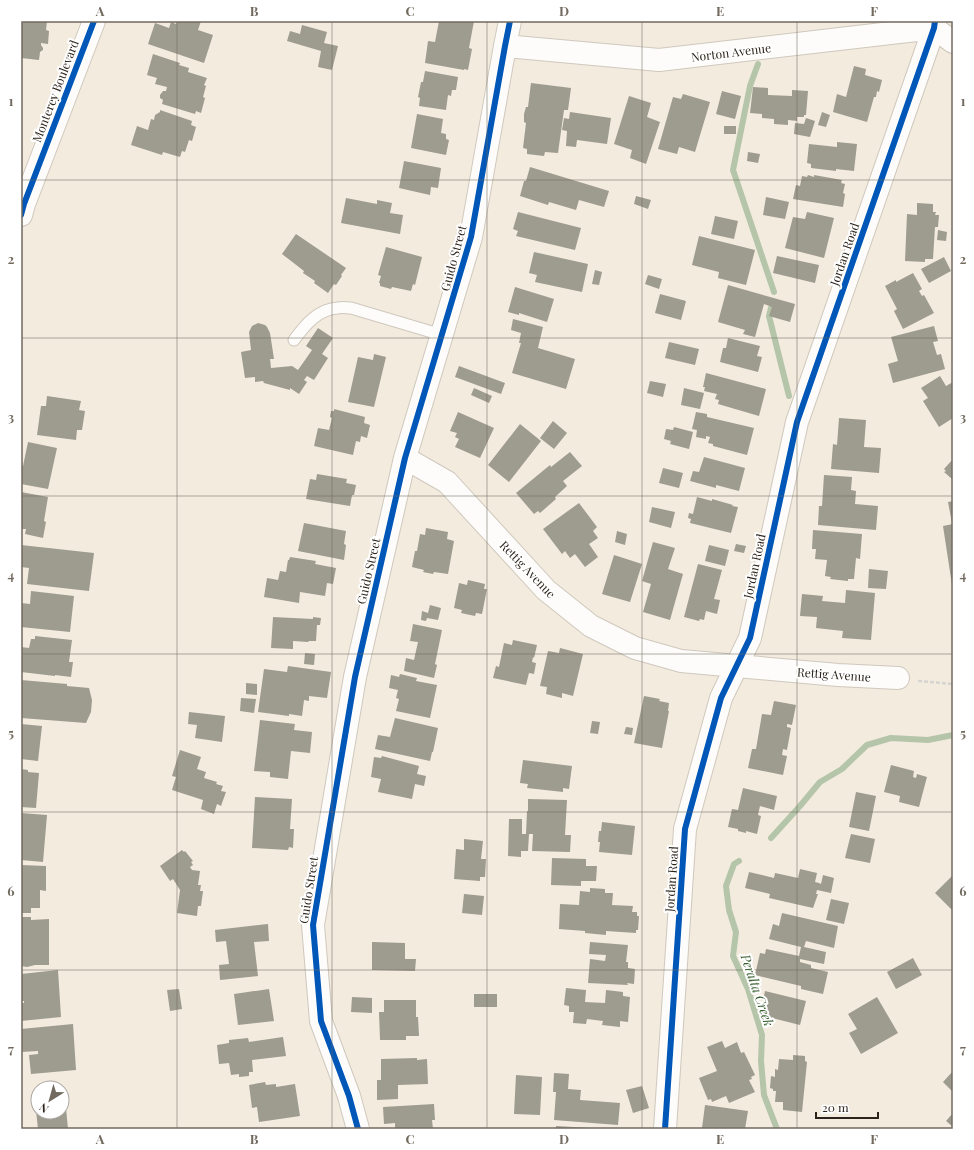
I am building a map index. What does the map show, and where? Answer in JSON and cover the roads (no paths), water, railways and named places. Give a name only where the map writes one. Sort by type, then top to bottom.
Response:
[{"type":"street","name":"Monterey Boulevard","points":[[21,215],[94,21]]},
{"type":"street","name":"Guido Street","points":[[358,1129],[349,1096],[321,1021],[312,925],[355,677],[405,458],[471,237],[504,46],[510,21]]},
{"type":"street","name":"Norton Avenue","points":[[504,46],[659,60],[935,25]]},
{"type":"street","points":[[935,25],[953,42]]},
{"type":"street","name":"Jordan Road","points":[[665,1129],[685,829],[720,698],[750,638],[797,422],[935,25]]},
{"type":"street","name":"Rettig Avenue","points":[[405,458],[448,482],[546,590],[591,626],[635,648],[681,661],[838,675],[898,678]]},
{"type":"lane","points":[[294,340],[311,319],[328,310],[338,308],[351,308],[442,334]]},
{"type":"waterway","points":[[758,64],[750,86],[733,170],[774,292]]},
{"type":"waterway","points":[[771,308],[769,316],[789,396]]},
{"type":"waterway","name":"Peralta Creek","points":[[771,838],[820,782],[842,769],[867,745],[891,738],[928,740],[953,735]]},
{"type":"waterway","name":"Peralta Creek","points":[[739,861],[734,864],[726,886],[729,910],[736,932],[733,956],[748,989],[762,1035],[761,1061],[764,1095],[777,1129]]}]
